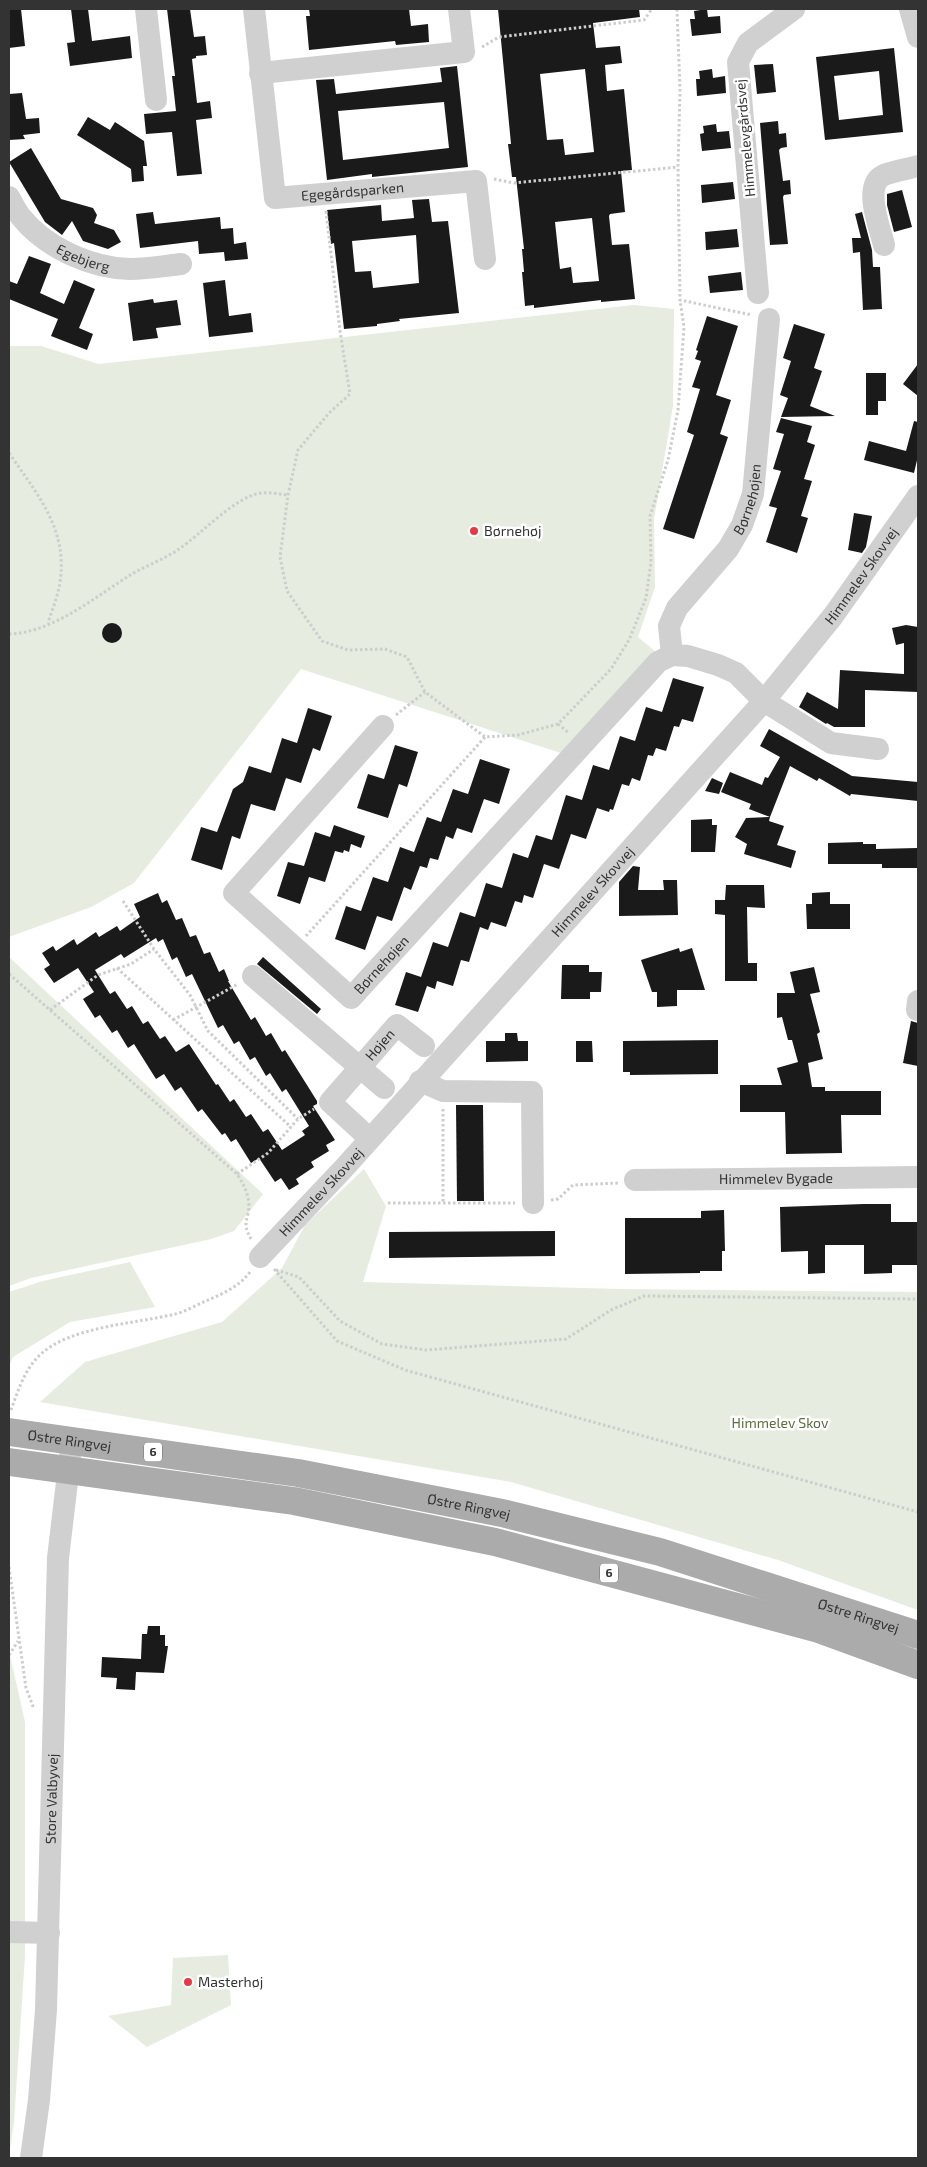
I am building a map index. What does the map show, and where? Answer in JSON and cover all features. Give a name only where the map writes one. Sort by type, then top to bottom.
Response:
[{"type":"main road","name":"Østre Ringvej","points":[[10,1421],[72,1440],[298,1473],[502,1513],[660,1552],[918,1635]]},
{"type":"main road","name":"Østre Ringvej","points":[[9,1462],[294,1501],[495,1542],[819,1630],[918,1665]]},
{"type":"street","points":[[146,9],[156,100]]},
{"type":"street","name":"Egegårdsparken","points":[[254,9],[275,198],[476,181]]},
{"type":"street","points":[[260,74],[464,52],[459,9]]},
{"type":"street","name":"Himmelevgårdsvej","points":[[758,293],[738,62],[748,44],[794,9]]},
{"type":"street","points":[[910,9],[918,37]]},
{"type":"street","points":[[884,245],[873,201],[872,192],[876,182],[882,176],[918,166]]},
{"type":"street","points":[[476,181],[485,259]]},
{"type":"street","name":"Egebjerg","points":[[9,197],[21,217],[47,241],[72,254],[100,265],[131,269],[181,264]]},
{"type":"street","name":"Børnehøjen","points":[[383,726],[234,893],[351,998],[658,662],[672,655],[669,626],[676,608],[728,549],[742,525],[753,494],[769,319]]},
{"type":"street","name":"Himmelev Skovvej","points":[[268,1264],[369,1138],[764,701],[832,616],[918,496]]},
{"type":"street","points":[[672,655],[688,656],[718,665],[736,673],[764,701],[831,744],[878,748]]},
{"type":"street","points":[[253,976],[360,1068]]},
{"type":"street","name":"Højen","points":[[330,1102],[397,1025],[424,1046]]},
{"type":"street","name":"Højen","points":[[360,1068],[384,1088]]},
{"type":"street","points":[[420,1081],[443,1091],[532,1092],[533,1203]]},
{"type":"street","points":[[330,1102],[369,1138]]},
{"type":"street","name":"Himmelev Bygade","points":[[635,1180],[918,1177]]},
{"type":"street","name":"Store Valbyvej","points":[[31,2158],[39,2100],[49,1933],[58,1558],[72,1440]]},
{"type":"street","points":[[9,1932],[49,1933]]},
{"type":"path","points":[[464,52],[475,51],[498,36],[644,20],[652,9]]},
{"type":"path","points":[[324,193],[340,331],[350,394],[328,413],[298,450],[288,495],[280,556],[287,591],[322,641],[348,650],[385,649],[407,657],[425,692],[485,737],[518,735],[558,724],[611,669],[629,640],[646,598],[651,562],[650,516],[668,460],[678,410],[684,327],[680,300],[678,167],[680,90],[677,9]]},
{"type":"path","points":[[476,181],[487,177],[514,183],[678,167]]},
{"type":"path","points":[[680,300],[769,319]]},
{"type":"path","points":[[9,453],[43,504],[60,542],[60,582],[48,624]]},
{"type":"path","points":[[9,634],[18,634],[48,624],[82,607],[132,574],[178,550],[238,503],[260,493],[288,495]]},
{"type":"path","points":[[383,726],[425,692]]},
{"type":"path","points":[[296,948],[485,737]]},
{"type":"path","points":[[123,901],[154,948],[190,995],[208,1031],[298,1119]]},
{"type":"path","points":[[50,1010],[98,975],[130,964],[154,948]]},
{"type":"path","points":[[117,968],[291,1127]]},
{"type":"path","points":[[9,974],[237,1174],[246,1191],[249,1206],[245,1228],[268,1264],[337,1341],[405,1370],[918,1512]]},
{"type":"path","points":[[173,1020],[253,976]]},
{"type":"path","points":[[443,1091],[443,1204]]},
{"type":"path","points":[[237,1174],[268,1153],[298,1119],[318,1106],[330,1102]]},
{"type":"path","points":[[388,1203],[533,1203],[558,1199],[572,1185],[608,1184]]},
{"type":"path","points":[[268,1264],[299,1277],[340,1321],[348,1326],[382,1344],[426,1350],[566,1339],[611,1310],[644,1296],[918,1299]]},
{"type":"path","points":[[10,1421],[23,1379],[41,1354],[66,1339],[99,1329],[177,1314],[226,1292],[268,1264]]},
{"type":"path","points":[[9,1655],[19,1640]]},
{"type":"green space","points":[[634,305],[674,309],[673,406],[654,519],[655,587],[638,637],[656,652],[564,754],[301,669],[134,883],[91,907],[9,937],[9,346],[41,346],[99,364]]},
{"type":"green space","points":[[9,957],[263,1194],[234,1231],[211,1239],[31,1278],[9,1286]]},
{"type":"green space","name":"Himmelev Skov","points":[[364,1169],[386,1206],[363,1282],[620,1289],[918,1292],[918,1610],[778,1560],[511,1482],[40,1402],[85,1362],[222,1322],[282,1268],[305,1225]]},
{"type":"green space","points":[[130,1262],[155,1307],[70,1322],[13,1357],[9,1366],[9,1292],[43,1281]]},
{"type":"green space","points":[[9,1651],[25,1722],[25,1956],[14,2122],[9,2156]]},
{"type":"green space","points":[[228,1955],[231,2005],[147,2047],[108,2016],[171,2005],[173,1958]]},
{"type":"building","points":[[9,9],[21,9],[25,46],[9,48]]},
{"type":"building","points":[[71,9],[88,9],[92,41],[130,36],[132,58],[70,66],[67,43],[75,42]]},
{"type":"building","points":[[167,9],[190,9],[194,37],[205,36],[207,55],[196,56],[196,58],[192,59],[197,103],[210,101],[212,118],[196,120],[202,174],[177,176],[172,132],[146,134],[144,114],[176,111],[172,76],[175,76]]},
{"type":"building","points":[[309,9],[409,9],[411,26],[428,24],[429,42],[396,45],[395,41],[309,50],[306,16],[310,16]]},
{"type":"building","points":[[498,9],[639,9],[640,17],[593,23],[596,48],[620,46],[622,63],[605,65],[607,91],[624,89],[632,170],[621,171],[625,212],[610,214],[609,216],[612,245],[629,244],[635,299],[601,302],[601,300],[534,308],[534,305],[525,306],[522,272],[524,272],[522,249],[524,249],[516,177],[512,177],[508,144],[511,144]],"holes":[[[585,69],[594,152],[565,155],[563,139],[547,140],[540,74]],[[592,218],[599,281],[573,283],[571,267],[560,269],[555,222]]]},
{"type":"building","points":[[707,9],[708,17],[720,16],[721,33],[692,36],[690,19],[695,19],[694,11]]},
{"type":"building","points":[[894,48],[903,132],[825,140],[816,57]],"holes":[[[879,71],[883,115],[839,120],[834,76]]]},
{"type":"building","points":[[773,64],[776,92],[757,94],[754,65]]},
{"type":"building","points":[[457,66],[468,167],[372,177],[372,174],[327,180],[316,80],[334,79],[336,94],[442,82],[440,68]],"holes":[[[444,102],[449,148],[343,160],[338,111]]]},
{"type":"building","points":[[712,69],[713,78],[725,76],[726,93],[697,96],[696,79],[700,79],[699,71]]},
{"type":"building","points":[[22,93],[26,119],[39,118],[40,133],[23,135],[25,139],[9,140],[9,94]]},
{"type":"building","points":[[88,117],[110,130],[115,122],[144,141],[147,166],[143,166],[144,181],[132,182],[131,169],[77,135]]},
{"type":"building","points":[[778,121],[779,134],[786,133],[787,147],[779,150],[783,181],[790,180],[791,194],[784,195],[783,197],[788,244],[770,245],[760,123]]},
{"type":"building","points":[[716,124],[717,132],[729,131],[731,148],[702,151],[700,134],[704,133],[703,126]]},
{"type":"building","points":[[31,148],[61,199],[93,208],[97,215],[94,223],[114,230],[121,242],[108,249],[83,241],[72,221],[62,235],[45,222],[9,162]]},
{"type":"building","points":[[733,182],[735,199],[702,203],[701,185]]},
{"type":"building","points":[[902,190],[912,227],[894,232],[887,205],[887,194]]},
{"type":"building","points":[[429,199],[432,222],[448,221],[459,313],[399,319],[400,321],[377,324],[377,326],[344,329],[334,243],[331,244],[327,210],[381,205],[382,221],[414,218],[412,200]],"holes":[[[416,235],[419,283],[373,288],[371,271],[355,272],[352,241]]]},
{"type":"building","points":[[153,212],[155,224],[220,217],[221,229],[233,228],[234,244],[246,242],[248,259],[225,261],[224,252],[199,254],[198,241],[140,248],[136,214]]},
{"type":"building","points":[[862,212],[872,250],[873,267],[880,267],[882,309],[863,310],[860,252],[853,253],[852,238],[861,238],[855,214]]},
{"type":"building","points":[[737,229],[739,247],[706,250],[705,232]]},
{"type":"building","points":[[29,256],[51,264],[40,293],[64,304],[74,280],[95,289],[79,328],[93,334],[87,350],[51,336],[58,319],[9,299],[9,281],[17,284]]},
{"type":"building","points":[[741,272],[743,290],[710,293],[708,276]]},
{"type":"building","points":[[225,280],[229,316],[251,313],[253,332],[209,337],[203,283]]},
{"type":"building","points":[[153,299],[154,303],[177,300],[181,325],[156,328],[158,338],[133,341],[128,303]]},
{"type":"building","points":[[707,316],[738,326],[716,395],[731,400],[720,434],[728,437],[694,539],[663,529],[694,435],[687,432],[700,389],[692,387],[701,361],[695,359],[698,351],[696,350]]},
{"type":"building","points":[[794,324],[825,334],[814,368],[822,371],[810,406],[835,416],[781,417],[788,398],[780,395],[791,361],[783,358]]},
{"type":"building","points":[[918,364],[918,396],[903,384]]},
{"type":"building","points":[[866,373],[886,373],[886,401],[878,401],[878,415],[866,415]]},
{"type":"building","points":[[781,418],[812,426],[807,442],[815,445],[804,479],[812,481],[801,516],[808,518],[797,553],[766,542],[777,508],[769,506],[781,471],[773,469],[784,434],[776,432]]},
{"type":"building","points":[[914,421],[918,422],[918,456],[914,473],[864,460],[869,441],[906,451]]},
{"type":"building","points":[[854,513],[872,516],[866,547],[862,553],[848,550]]},
{"type":"building","points":[[108,623],[116,623],[122,629],[122,637],[116,643],[108,643],[102,637],[102,629]]},
{"type":"building","points":[[906,625],[918,627],[918,692],[865,690],[865,727],[834,727],[799,707],[807,692],[838,709],[840,670],[904,674],[904,643],[896,645],[892,628]]},
{"type":"building","points":[[673,678],[704,687],[693,722],[682,719],[679,727],[674,726],[666,751],[656,748],[653,756],[648,755],[640,781],[632,778],[629,786],[622,784],[613,810],[610,809],[609,812],[597,808],[586,839],[571,834],[559,869],[544,864],[533,898],[524,895],[522,903],[515,901],[506,927],[491,922],[488,930],[480,927],[469,962],[461,960],[453,986],[437,981],[435,989],[427,986],[418,1012],[395,1005],[406,972],[421,977],[433,942],[448,947],[460,912],[475,917],[486,883],[502,888],[513,853],[528,858],[536,835],[552,840],[566,795],[582,800],[593,765],[609,770],[620,736],[635,741],[646,707],[662,712]]},
{"type":"building","points":[[308,708],[332,716],[320,751],[313,748],[301,783],[286,778],[275,811],[251,804],[240,839],[232,836],[222,870],[191,860],[201,827],[217,832],[233,789],[243,782],[249,766],[271,773],[282,738],[297,743]]},
{"type":"building","points":[[769,729],[852,776],[918,782],[918,801],[851,794],[850,796],[819,778],[817,781],[790,766],[770,817],[749,809],[751,804],[721,792],[730,772],[762,785],[765,777],[768,778],[780,757],[760,746]]},
{"type":"building","points":[[395,745],[418,752],[407,787],[399,784],[388,818],[357,808],[368,774],[384,779]]},
{"type":"building","points":[[480,759],[510,769],[499,804],[484,799],[472,833],[457,828],[453,839],[446,836],[438,860],[430,858],[427,868],[420,866],[411,890],[404,887],[392,921],[377,916],[365,950],[335,939],[346,906],[361,911],[373,877],[388,882],[400,847],[414,852],[427,817],[441,822],[453,789],[468,794]]},
{"type":"building","points":[[712,778],[723,783],[719,794],[705,791]]},
{"type":"building","points":[[770,817],[769,821],[784,826],[777,845],[796,851],[791,868],[744,854],[747,844],[735,837],[746,818]]},
{"type":"building","points":[[712,819],[712,825],[717,825],[715,852],[691,852],[691,820]]},
{"type":"building","points":[[334,825],[365,836],[361,848],[351,844],[349,852],[344,850],[343,853],[335,851],[325,882],[309,877],[300,904],[277,896],[288,862],[304,866],[315,832],[330,837]]},
{"type":"building","points":[[863,842],[863,844],[876,844],[876,849],[917,848],[918,868],[882,868],[882,864],[828,864],[828,843]]},
{"type":"building","points":[[633,866],[640,867],[638,890],[664,890],[663,880],[677,880],[678,915],[619,916],[619,882]]},
{"type":"building","points":[[726,885],[764,885],[765,908],[747,907],[748,963],[757,963],[757,981],[725,981],[725,915],[715,914],[715,900],[725,900]]},
{"type":"building","points":[[830,892],[830,904],[850,904],[850,929],[807,929],[806,904],[812,904],[812,893]]},
{"type":"building","points":[[158,893],[162,903],[167,900],[176,920],[182,918],[190,937],[196,935],[204,954],[210,952],[219,972],[224,969],[228,981],[251,1020],[255,1017],[266,1036],[271,1033],[282,1052],[285,1050],[317,1101],[317,1104],[313,1106],[335,1140],[326,1145],[329,1151],[311,1162],[314,1167],[296,1179],[299,1184],[289,1190],[281,1178],[275,1182],[259,1158],[251,1163],[236,1139],[231,1142],[225,1133],[222,1135],[202,1109],[198,1112],[181,1087],[175,1091],[164,1074],[156,1079],[134,1044],[128,1048],[117,1030],[112,1033],[100,1015],[95,1018],[83,999],[94,992],[78,968],[54,983],[44,969],[50,965],[42,953],[53,946],[56,951],[74,939],[77,945],[96,932],[99,937],[117,926],[120,931],[140,917],[134,904]],"holes":[[[156,938],[158,942],[163,939],[172,960],[177,957],[186,977],[192,974],[218,1028],[223,1025],[234,1044],[239,1041],[250,1060],[255,1057],[266,1076],[270,1073],[282,1092],[286,1089],[309,1126],[302,1131],[305,1135],[282,1150],[268,1129],[263,1132],[251,1114],[246,1117],[234,1099],[230,1102],[218,1084],[216,1085],[189,1044],[176,1052],[165,1036],[160,1039],[148,1021],[143,1024],[132,1006],[127,1009],[115,991],[110,994],[95,970],[121,954],[124,958]]]},
{"type":"building","points":[[679,948],[680,952],[692,948],[705,990],[677,990],[677,1006],[657,1007],[657,992],[652,992],[641,960]]},
{"type":"building","points":[[263,957],[321,1009],[317,1014],[257,964]]},
{"type":"building","points":[[562,965],[589,965],[589,972],[602,972],[601,992],[590,992],[590,999],[561,999]]},
{"type":"building","points":[[814,967],[820,992],[810,994],[820,1032],[817,1034],[823,1059],[808,1063],[812,1087],[825,1087],[825,1091],[881,1091],[881,1115],[841,1115],[842,1153],[786,1154],[785,1112],[740,1112],[740,1085],[782,1085],[777,1068],[798,1062],[792,1040],[788,1040],[782,1017],[777,1018],[777,993],[795,993],[790,972]]},
{"type":"building","points":[[911,1021],[918,1023],[918,1066],[903,1063]]},
{"type":"building","points":[[505,1033],[517,1033],[518,1041],[528,1041],[528,1061],[486,1062],[486,1041],[505,1041]]},
{"type":"building","points":[[718,1040],[718,1074],[630,1075],[630,1072],[623,1072],[623,1041]]},
{"type":"building","points":[[576,1041],[592,1041],[593,1062],[576,1062]]},
{"type":"building","points":[[456,1105],[483,1105],[484,1201],[457,1201]]},
{"type":"building","points":[[891,1204],[891,1222],[918,1222],[918,1265],[892,1265],[892,1273],[864,1274],[864,1245],[825,1245],[825,1273],[808,1274],[808,1251],[781,1252],[780,1207]]},
{"type":"building","points":[[724,1210],[725,1251],[722,1251],[722,1271],[625,1274],[625,1218],[701,1218],[701,1211]]},
{"type":"building","points":[[555,1231],[555,1256],[389,1258],[389,1232]]},
{"type":"building","points":[[148,1626],[160,1626],[160,1635],[165,1635],[165,1646],[168,1646],[164,1673],[136,1672],[135,1690],[116,1689],[117,1678],[101,1677],[102,1657],[141,1659],[142,1634],[147,1634]]},
{"type":"place","name":"Børnehøj","points":[[474,531]]},
{"type":"place","name":"Masterhøj","points":[[188,1982]]}]
